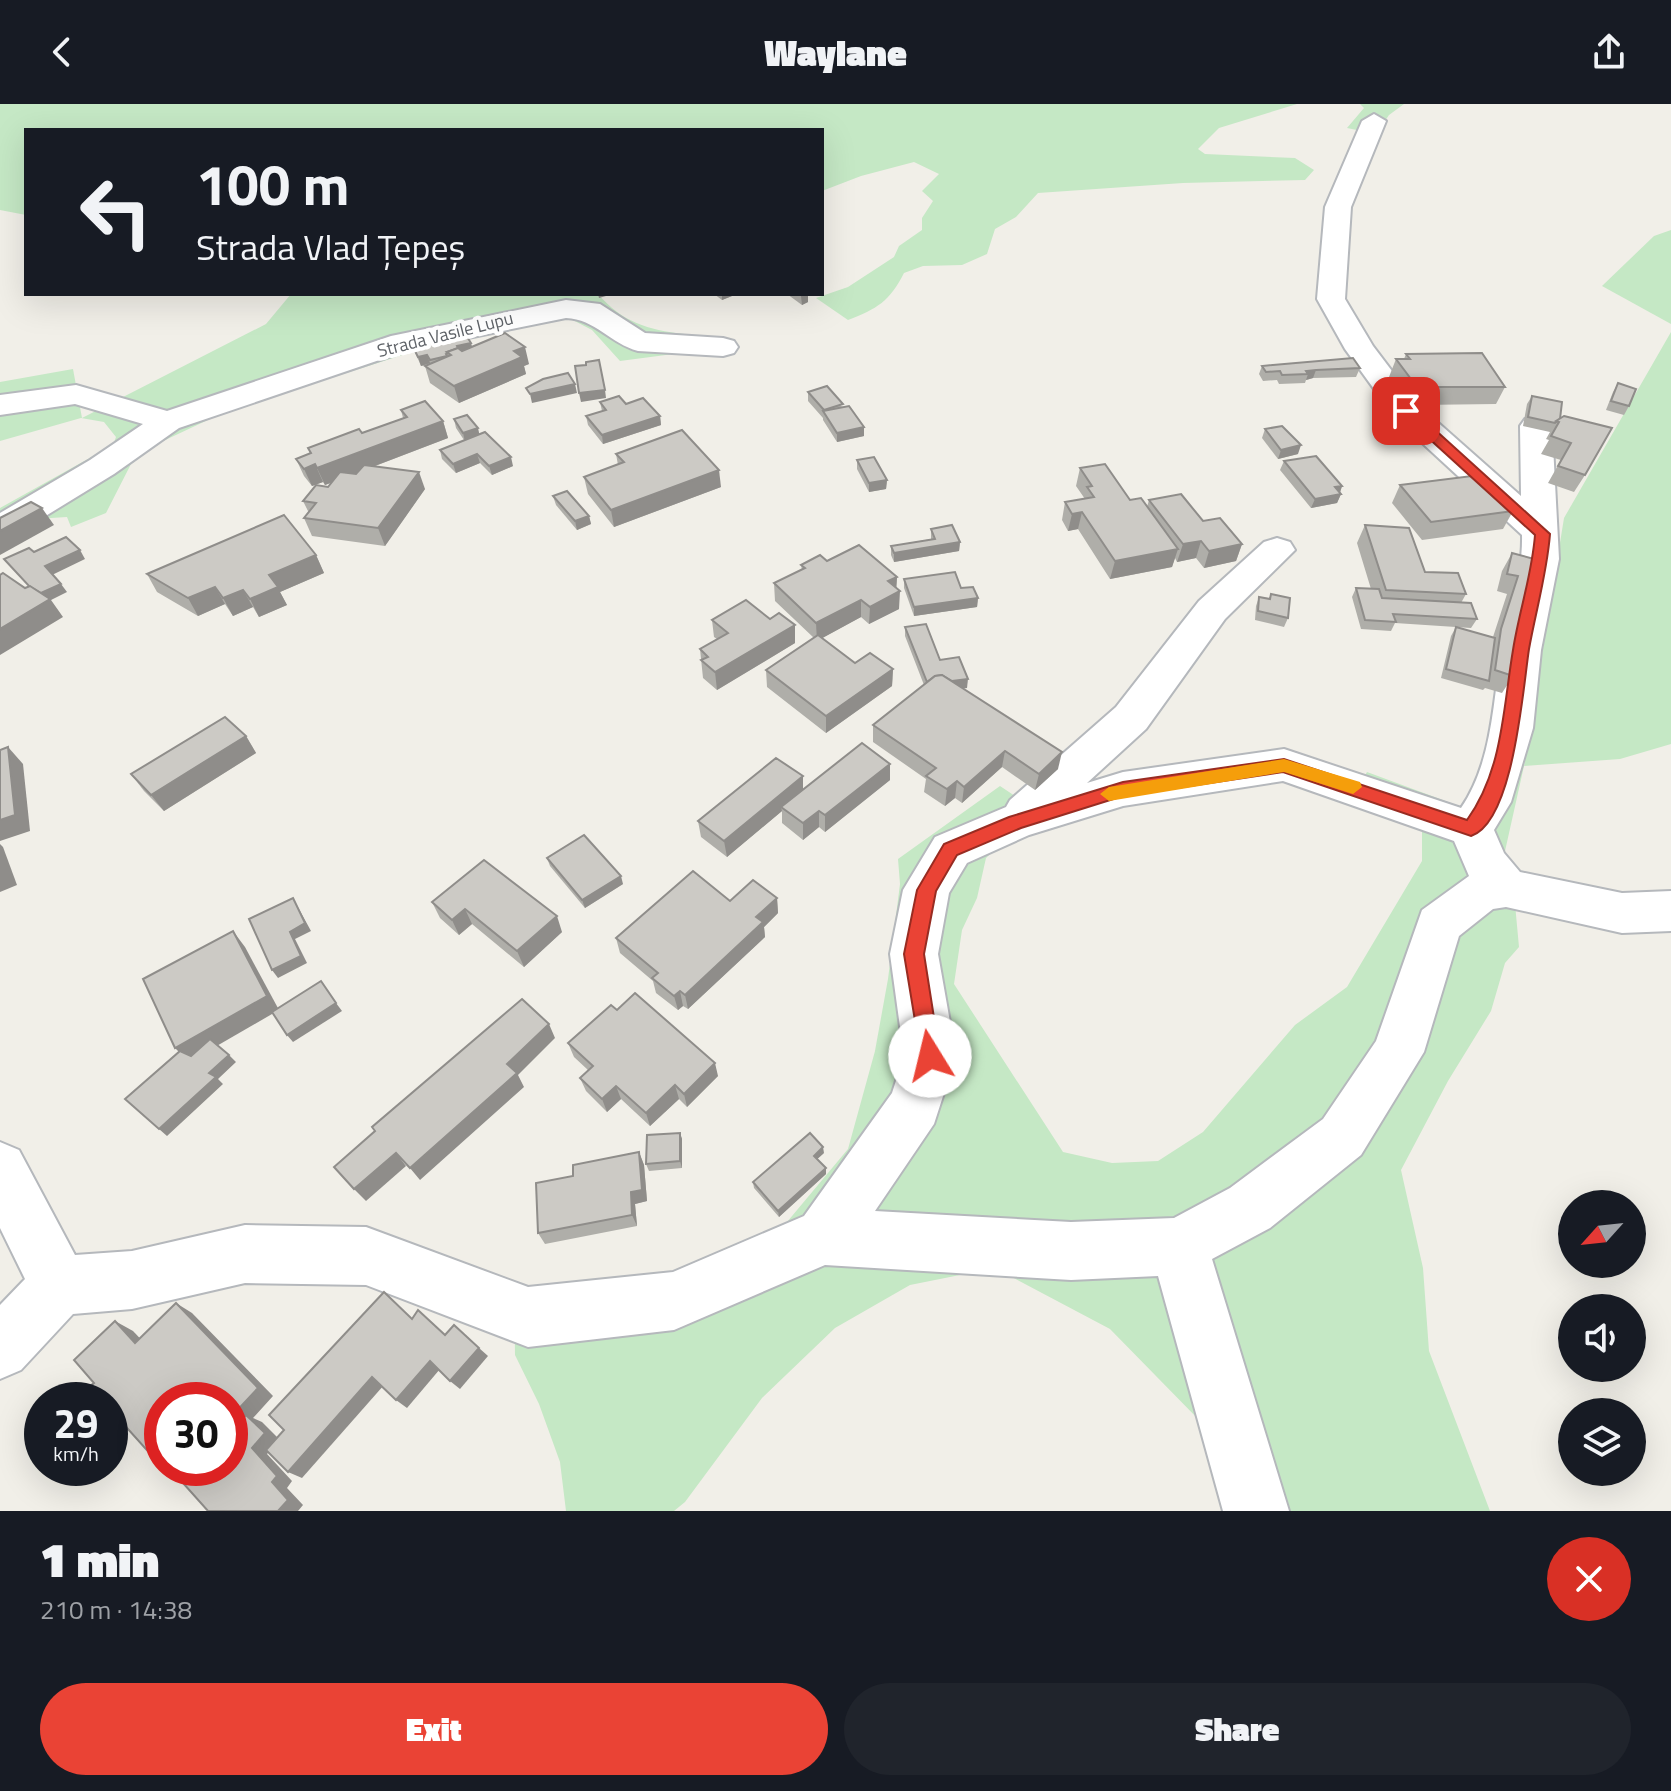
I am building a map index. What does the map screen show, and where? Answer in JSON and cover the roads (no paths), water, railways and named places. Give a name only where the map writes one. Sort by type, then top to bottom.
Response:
[{"type":"street","points":[[1374,121],[1338,207],[1331,299],[1360,349],[1406,411],[1542,534]]},
{"type":"street","name":"Strada Vasile Lupu","points":[[0,528],[102,467],[168,421],[402,342],[566,309],[590,310],[615,323],[638,342],[723,347]]},
{"type":"street","points":[[0,405],[76,394],[168,421]]},
{"type":"street","points":[[1471,829],[1489,802],[1512,728],[1521,650],[1541,559],[1536,426]]},
{"type":"street","points":[[1015,822],[1131,718],[1212,610],[1277,550]]},
{"type":"street","points":[[824,1236],[915,1106],[930,1056],[914,954],[926,890],[951,850],[1015,822],[1123,789],[1284,765],[1471,829],[1494,889]]},
{"type":"street","points":[[0,1349],[59,1286],[132,1280],[245,1254],[366,1256],[528,1317],[674,1301],[824,1236],[1071,1251],[1179,1246],[1250,1208],[1342,1137],[1398,1052],[1439,924],[1494,889],[1622,913],[1671,911]]},
{"type":"street","points":[[0,1169],[59,1286]]},
{"type":"street","points":[[1179,1246],[1256,1511]]}]
